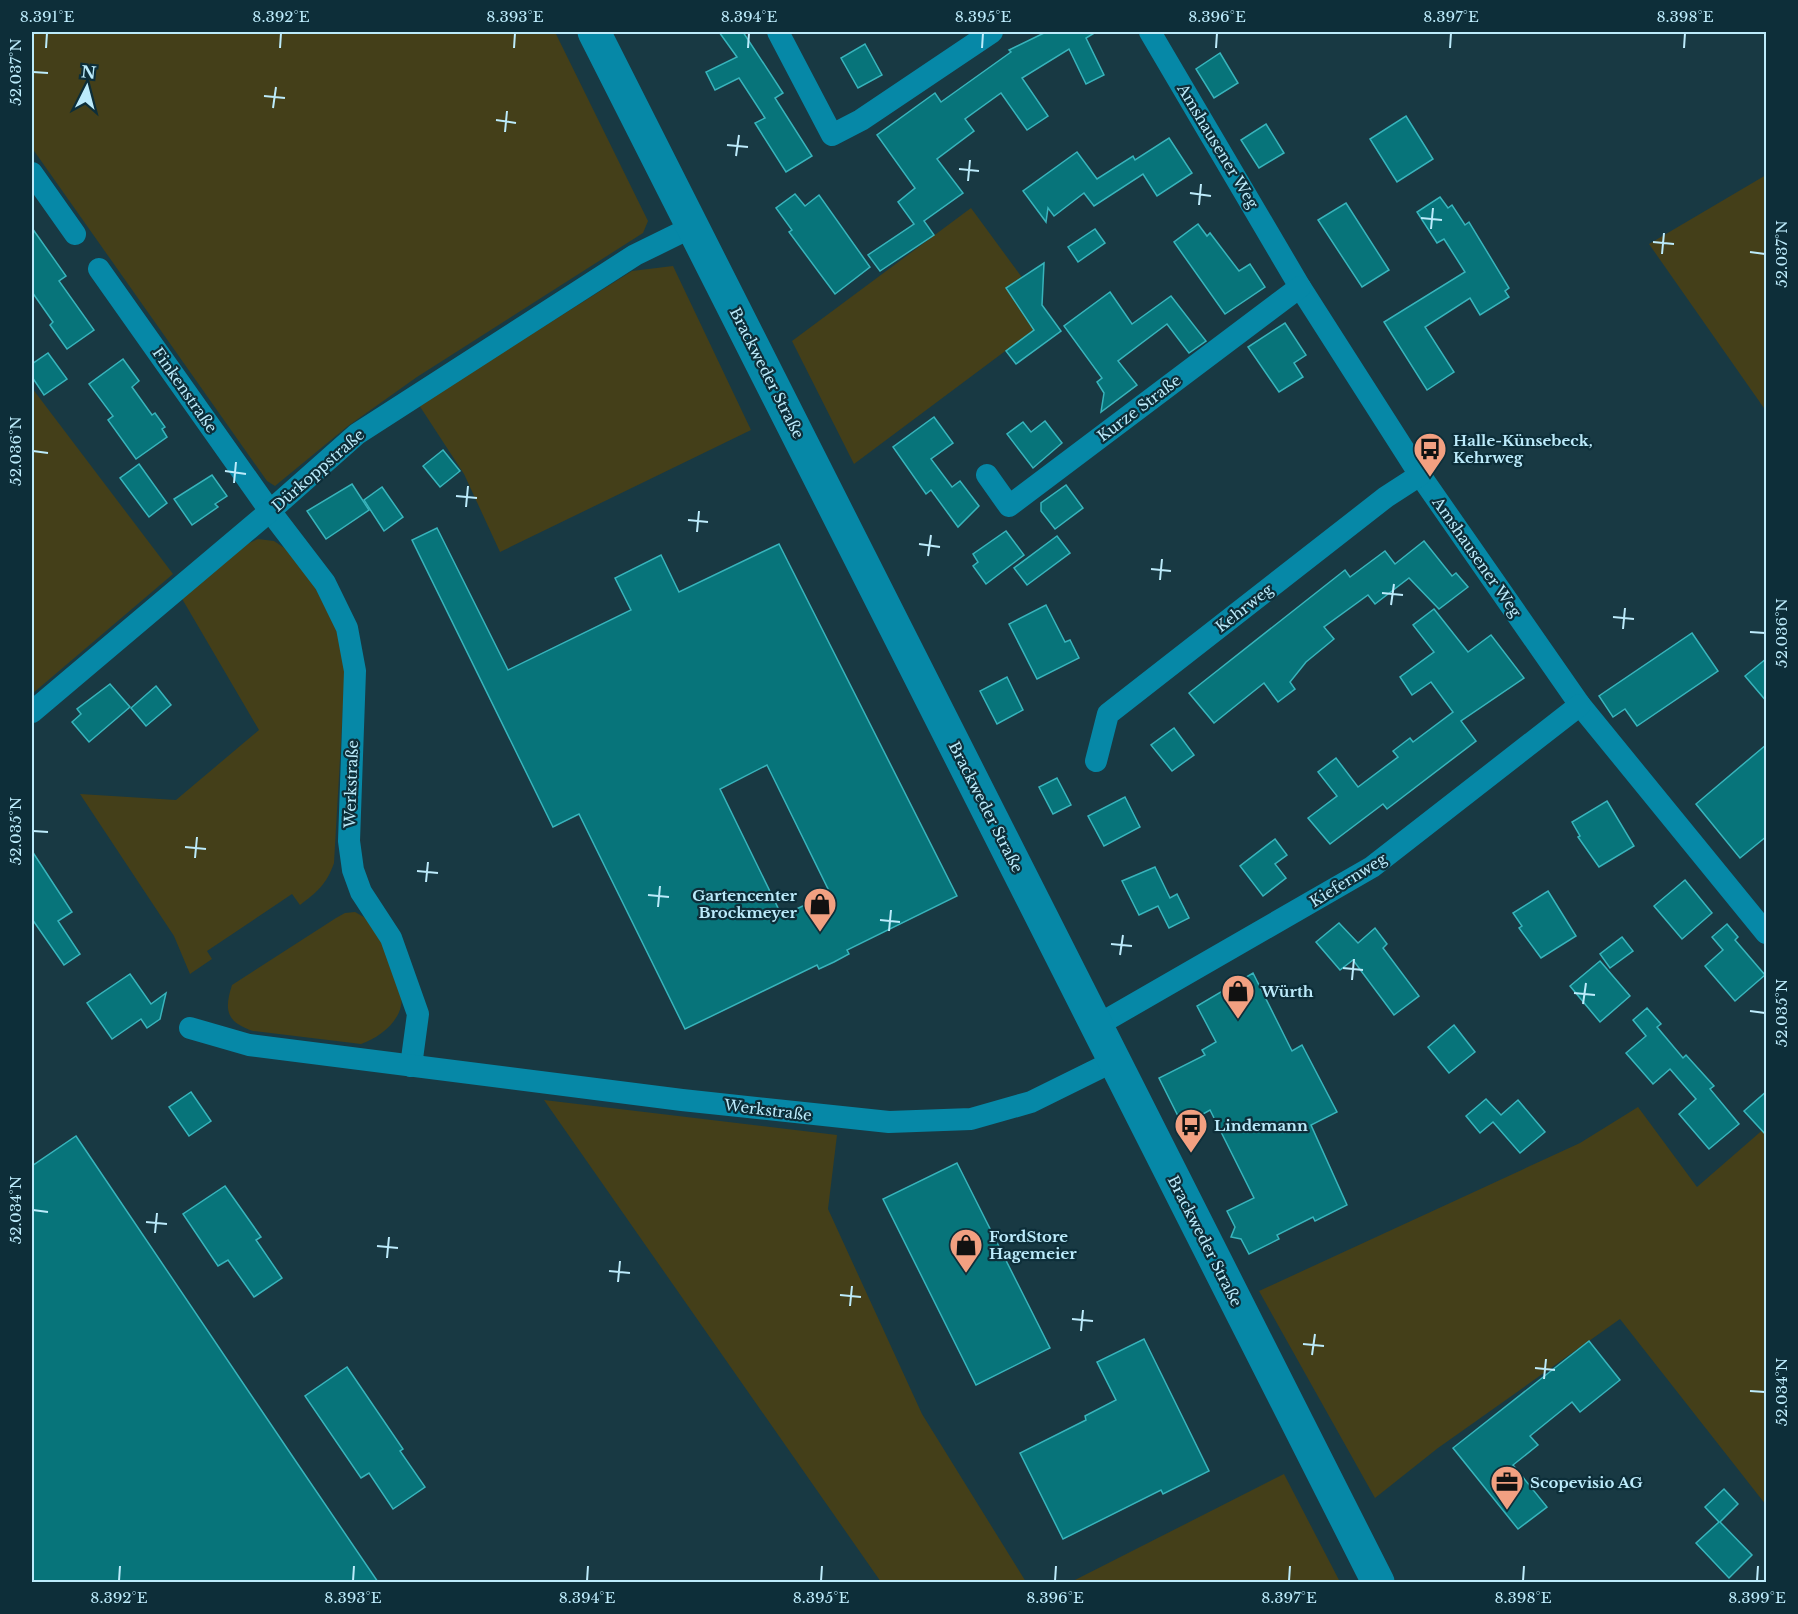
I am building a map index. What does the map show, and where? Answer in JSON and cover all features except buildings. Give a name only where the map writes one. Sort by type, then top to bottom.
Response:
[{"type":"street","name":"Brackweder Straße","points":[[594,32],[1378,1582]]},
{"type":"street","points":[[778,32],[832,135],[861,120],[992,32]]},
{"type":"street","name":"Amshausener Weg","points":[[1150,32],[1300,287],[1420,475],[1580,705],[1767,933]]},
{"type":"street","points":[[32,173],[75,234]]},
{"type":"street","name":"Dürkoppstraße","points":[[32,712],[270,511],[357,434],[635,255],[692,227]]},
{"type":"street","name":"Finkenstraße","points":[[99,269],[270,511]]},
{"type":"street","name":"Kurze Straße","points":[[987,475],[1009,506],[1300,287]]},
{"type":"street","name":"Kehrweg","points":[[1096,760],[1108,714],[1386,497],[1420,475]]},
{"type":"street","name":"Werkstraße","points":[[270,511],[325,583],[347,628],[355,671],[350,851],[361,892],[392,938],[418,1014],[411,1066]]},
{"type":"street","name":"Kiefernweg","points":[[1096,1026],[1372,867],[1580,705]]},
{"type":"street","name":"Werkstraße","points":[[190,1028],[249,1045],[787,1113],[889,1122],[971,1119],[1031,1102],[1114,1061]]},
{"type":"shaded area","points":[[32,32],[555,32],[648,221],[643,233],[417,377],[348,426],[275,486],[267,481],[32,148]]},
{"type":"shaded area","points":[[1766,175],[1766,411],[1649,244]]},
{"type":"shaded area","points":[[971,208],[1051,317],[854,464],[792,341]]},
{"type":"shaded area","points":[[673,266],[751,430],[500,552],[464,474],[419,405],[632,271]]},
{"type":"shaded area","points":[[32,388],[173,574],[32,694]]},
{"type":"shaded area","points":[[258,539],[274,541],[289,551],[315,587],[338,632],[345,672],[334,863],[324,882],[306,901],[300,905],[292,894],[207,951],[212,959],[190,974],[174,936],[80,794],[176,800],[259,730],[181,597],[240,547]]},
{"type":"shaded area","points":[[355,912],[370,922],[379,932],[401,993],[400,1011],[384,1031],[361,1044],[253,1031],[237,1024],[232,1019],[229,1014],[228,1001],[232,985],[336,918],[345,913]]},
{"type":"shaded area","points":[[544,1100],[837,1135],[828,1209],[922,1414],[1026,1582],[881,1582]]},
{"type":"shaded area","points":[[1638,1107],[1697,1187],[1766,1127],[1766,1505],[1620,1319],[1438,1448],[1375,1498],[1259,1291],[1580,1143]]},
{"type":"shaded area","points":[[1284,1474],[1340,1582],[1071,1582]]},
{"type":"place","name":"Halle-Künsebeck, Kehrweg","points":[[1430,478]]},
{"type":"place","name":"Gartencenter Brockmeyer","points":[[820,933]]},
{"type":"place","name":"Würth","points":[[1238,1020]]},
{"type":"place","name":"Lindemann","points":[[1191,1154]]},
{"type":"place","name":"FordStore Hagemeier","points":[[966,1274]]},
{"type":"place","name":"Scopevisio AG","points":[[1507,1511]]}]
